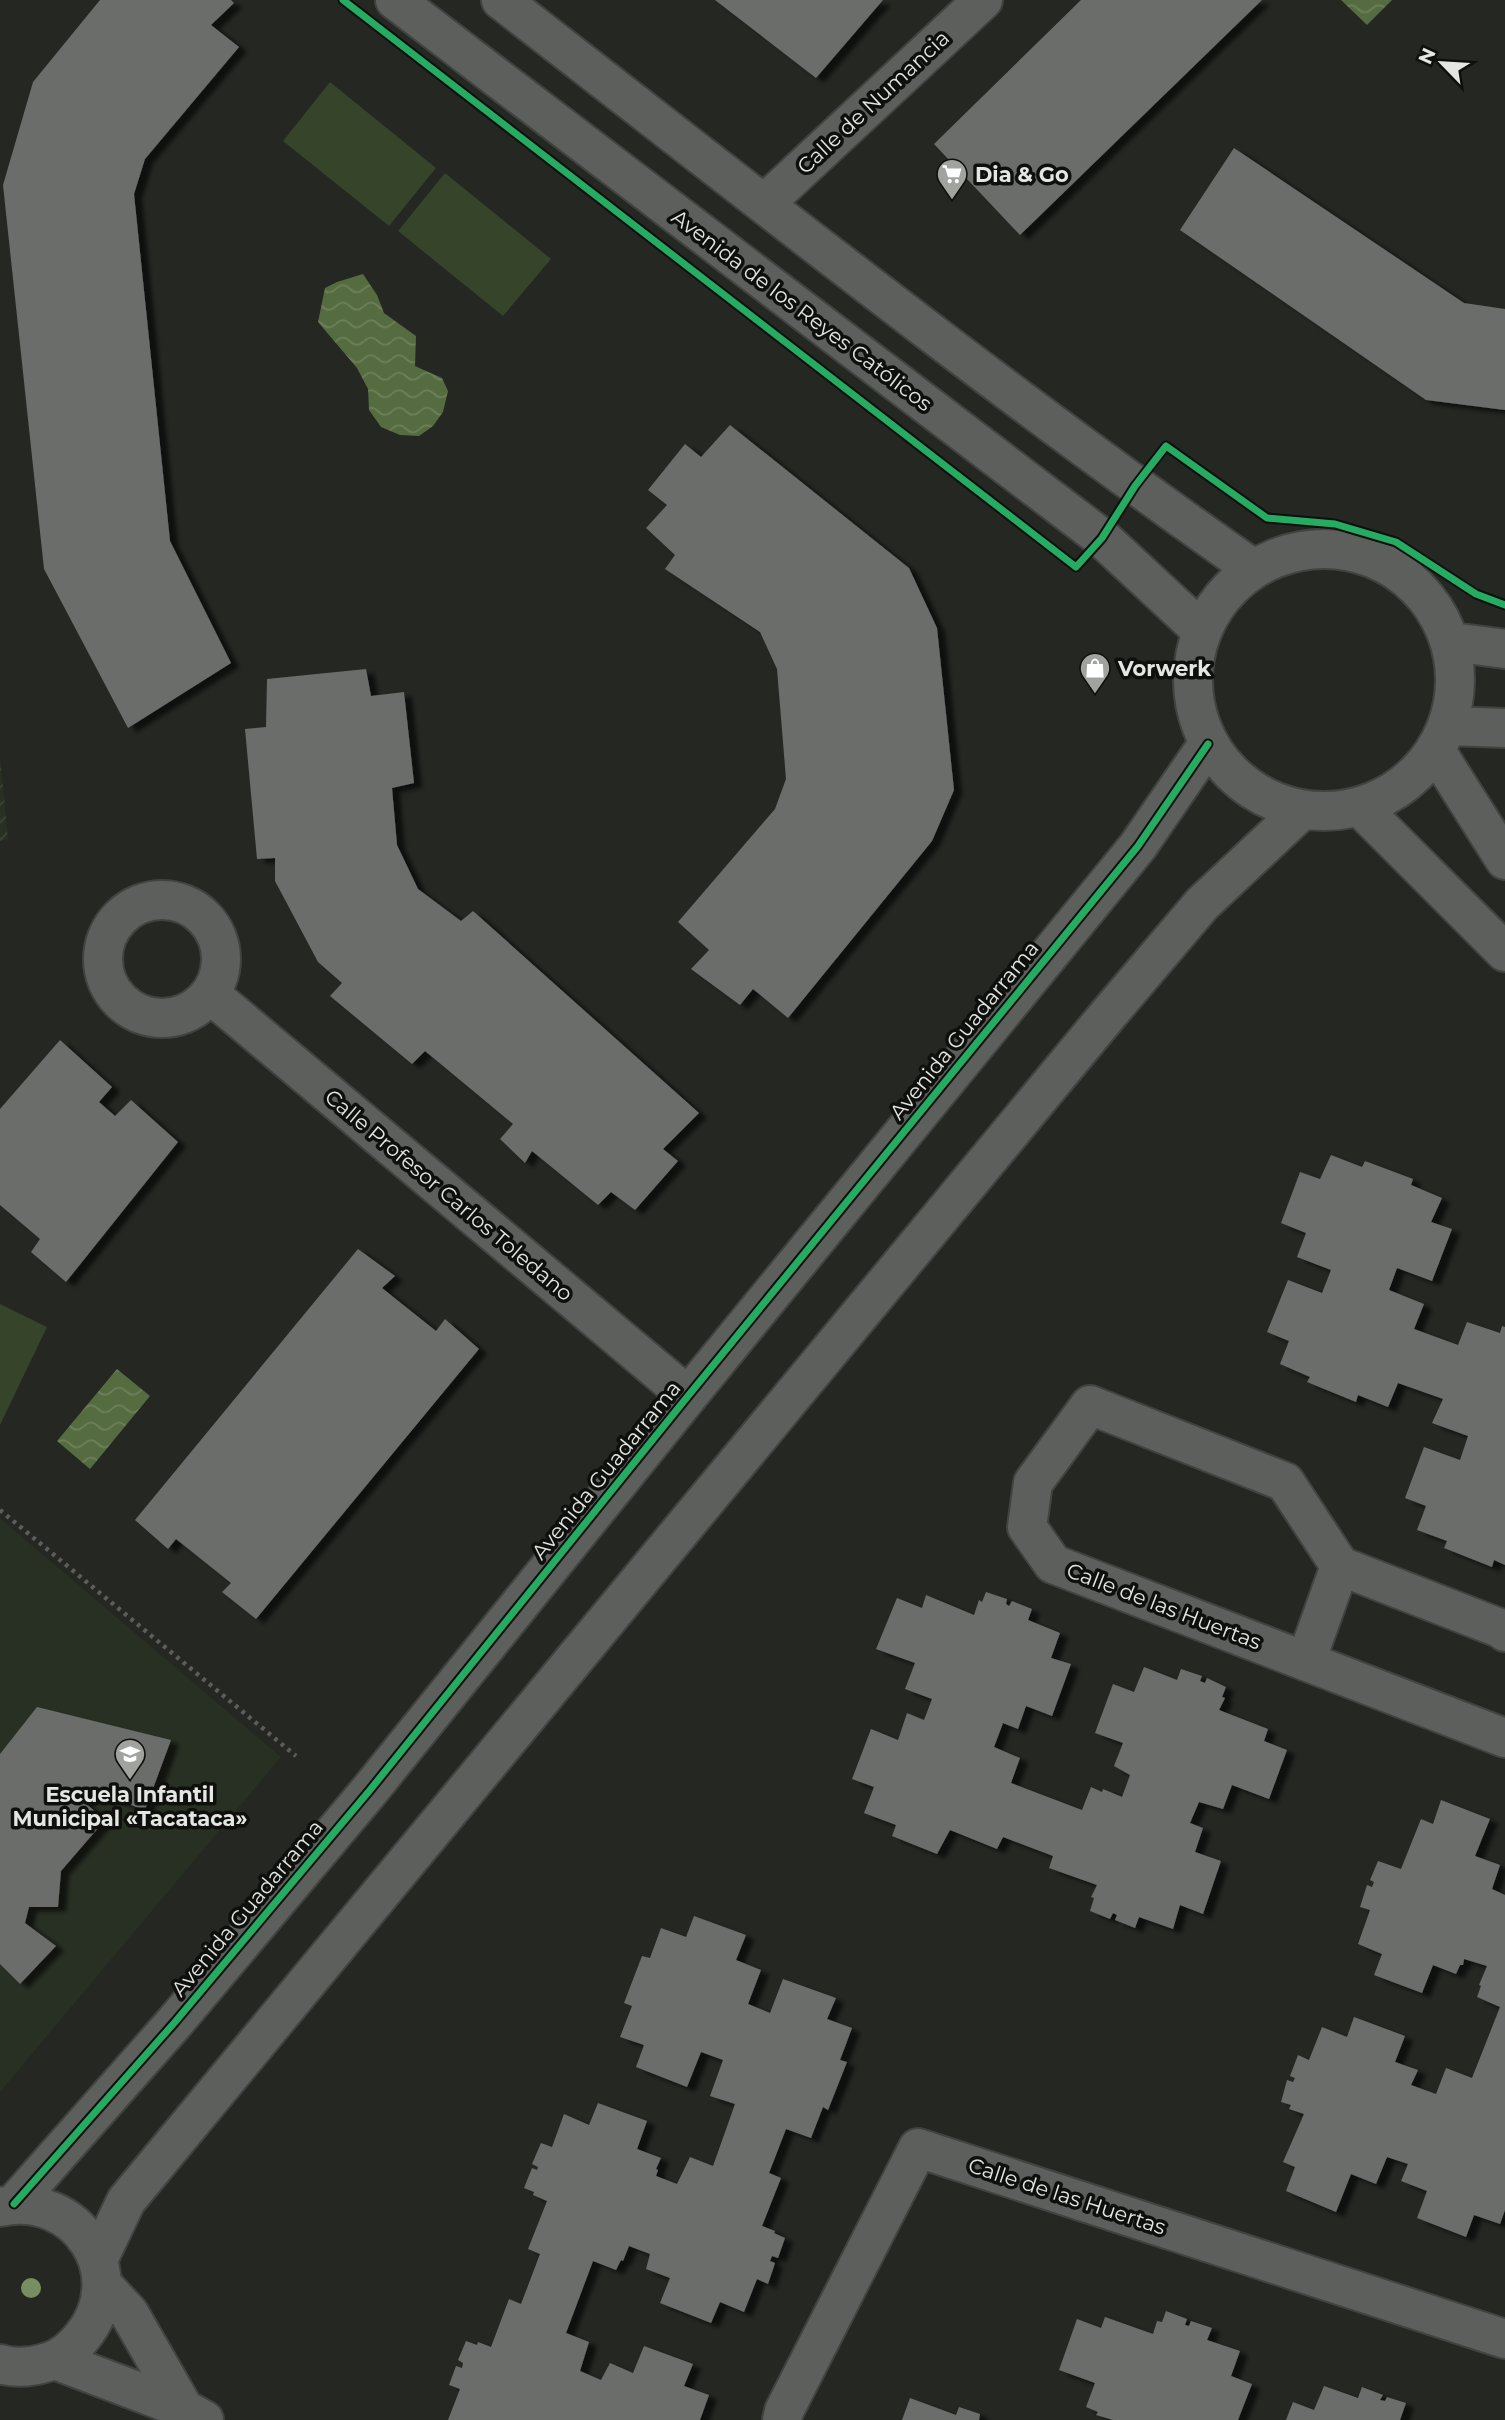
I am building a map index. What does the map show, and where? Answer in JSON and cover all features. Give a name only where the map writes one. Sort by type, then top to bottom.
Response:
[{"type":"street","name":"Avenida de los Reyes Católicos","points":[[394,0],[1102,538],[1202,631]]},
{"type":"street","points":[[501,0],[1135,486],[1252,568]]},
{"type":"street","name":"Calle de Numancia","points":[[764,204],[982,0]]},
{"type":"street","points":[[1347,548],[1393,566],[1430,598],[1451,642],[1457,684],[1442,738],[1403,786],[1360,807],[1301,811],[1264,798],[1232,775],[1208,744],[1195,707],[1192,668],[1202,631],[1222,595],[1252,568],[1298,550],[1347,548]]},
{"type":"street","points":[[1451,642],[1505,649]]},
{"type":"street","points":[[1442,738],[1505,728]]},
{"type":"street","points":[[1442,738],[1505,860]]},
{"type":"street","name":"Avenida Guadarrama","points":[[7,2205],[175,2022],[370,1790],[1138,846],[1208,744]]},
{"type":"street","points":[[1360,807],[1505,952]]},
{"type":"street","points":[[2,2367],[22,2368],[55,2360],[74,2347],[89,2329],[99,2307],[100,2272],[125,2200],[1105,1017],[1202,904],[1301,811]]},
{"type":"street","name":"Calle Profesor Carlos Toledano","points":[[211,994],[688,1396]]},
{"type":"street","name":"Calle de las Huertas","points":[[1340,1566],[1285,1482],[1090,1405],[1033,1483],[1027,1527],[1053,1564],[1505,1738]]},
{"type":"street","points":[[1306,1661],[1340,1566],[1505,1632]]},
{"type":"street","name":"Calle de las Huertas","points":[[782,2420],[784,2411],[918,2148],[1505,2339]]},
{"type":"street","points":[[7,2205],[36,2204],[56,2211],[74,2224],[89,2240],[100,2272],[130,2313],[194,2415]]},
{"type":"street","points":[[55,2360],[194,2415]]},
{"type":"path","points":[[0,1510],[296,1756]]},
{"type":"shaded area","points":[[330,82],[436,168],[389,226],[283,141]]},
{"type":"shaded area","points":[[445,173],[551,259],[503,316],[398,231]]},
{"type":"shaded area","points":[[0,756],[8,839],[0,841]]},
{"type":"shaded area","points":[[0,1304],[47,1327],[0,1425]]},
{"type":"shaded area","name":"Escuela Infantil Municipal «Tacataca»","points":[[0,1518],[281,1757],[0,2092]]},
{"type":"water","points":[[1341,0],[1392,0],[1367,25]]},
{"type":"water","points":[[363,274],[377,295],[384,313],[416,336],[415,366],[442,378],[448,391],[443,412],[433,426],[419,436],[400,435],[381,427],[369,410],[368,389],[357,368],[318,322],[325,288]]},
{"type":"water","points":[[117,1369],[150,1396],[90,1469],[57,1441]]},
{"type":"building","points":[[100,0],[231,0],[234,3],[211,25],[239,47],[145,159],[134,194],[170,541],[231,663],[128,728],[44,569],[3,185],[33,82]]},
{"type":"building","points":[[715,0],[883,0],[816,78]]},
{"type":"building","points":[[1081,0],[1262,0],[1020,235],[934,144]]},
{"type":"building","points":[[1234,148],[1464,303],[1505,309],[1505,410],[1426,400],[1180,230]]},
{"type":"building","points":[[730,425],[909,568],[937,628],[954,790],[932,841],[788,1018],[753,989],[740,1005],[691,969],[709,950],[678,922],[775,809],[786,779],[777,669],[760,632],[665,569],[675,555],[646,528],[667,505],[648,490],[685,444],[701,457]]},
{"type":"building","points":[[366,669],[371,696],[404,692],[414,783],[392,788],[397,845],[418,889],[461,921],[473,911],[699,1113],[663,1149],[678,1161],[635,1210],[611,1192],[598,1205],[532,1151],[525,1163],[500,1139],[513,1124],[425,1051],[412,1064],[330,996],[342,983],[318,962],[275,881],[275,858],[257,859],[245,729],[266,727],[267,679]]},
{"type":"building","points":[[60,1040],[112,1087],[99,1102],[115,1116],[131,1100],[178,1142],[66,1282],[31,1252],[40,1239],[0,1205],[0,1109]]},
{"type":"building","points":[[1331,1155],[1362,1167],[1365,1161],[1413,1179],[1411,1185],[1442,1198],[1431,1222],[1452,1229],[1432,1281],[1397,1268],[1389,1290],[1424,1304],[1414,1329],[1458,1345],[1467,1322],[1500,1333],[1502,1326],[1505,1327],[1505,1565],[1494,1560],[1492,1567],[1444,1548],[1447,1541],[1417,1530],[1426,1506],[1405,1498],[1424,1447],[1460,1460],[1468,1436],[1432,1423],[1443,1399],[1398,1383],[1388,1407],[1358,1395],[1356,1402],[1307,1382],[1310,1377],[1280,1364],[1289,1341],[1267,1332],[1288,1280],[1322,1293],[1331,1270],[1297,1257],[1306,1233],[1281,1223],[1300,1172],[1320,1179]]},
{"type":"building","points":[[358,1249],[395,1276],[382,1288],[436,1331],[445,1319],[479,1349],[256,1619],[222,1592],[231,1583],[176,1539],[168,1549],[135,1520]]},
{"type":"building","points":[[986,1592],[1007,1599],[1006,1604],[1009,1606],[1012,1601],[1032,1609],[1028,1620],[1060,1633],[1051,1658],[1071,1664],[1052,1716],[1026,1706],[1018,1729],[1003,1723],[994,1747],[1020,1758],[1011,1783],[1082,1810],[1091,1787],[1122,1797],[1130,1775],[1114,1766],[1123,1743],[1095,1733],[1113,1684],[1134,1692],[1144,1667],[1177,1680],[1181,1669],[1202,1676],[1200,1681],[1205,1683],[1207,1678],[1226,1687],[1222,1697],[1225,1698],[1219,1710],[1268,1729],[1264,1741],[1287,1750],[1269,1799],[1232,1785],[1223,1809],[1199,1802],[1190,1823],[1203,1828],[1195,1852],[1221,1861],[1203,1914],[1180,1905],[1173,1929],[1139,1917],[1135,1928],[1115,1920],[1117,1915],[1113,1913],[1110,1919],[1090,1911],[1094,1898],[1091,1897],[1097,1885],[1049,1868],[1053,1856],[1003,1837],[997,1849],[950,1830],[937,1854],[892,1836],[896,1825],[864,1813],[874,1787],[852,1779],[871,1729],[898,1740],[907,1713],[924,1720],[932,1699],[905,1689],[915,1663],[876,1649],[897,1598],[922,1608],[926,1595],[974,1615],[979,1600],[982,1602]]},
{"type":"building","points":[[37,1707],[171,1740],[145,1810],[95,1792],[84,1802],[105,1820],[61,1871],[58,1907],[29,1907],[25,1923],[56,1946],[20,1984],[0,1964],[0,1754]]},
{"type":"building","points":[[1441,1800],[1490,1819],[1475,1856],[1500,1865],[1492,1889],[1505,1895],[1505,2210],[1500,2224],[1474,2215],[1466,2237],[1417,2218],[1427,2191],[1401,2181],[1408,2164],[1387,2157],[1376,2184],[1351,2174],[1336,2212],[1286,2191],[1295,2167],[1283,2162],[1304,2114],[1289,2109],[1291,2105],[1281,2102],[1287,2080],[1293,2082],[1295,2078],[1290,2076],[1298,2055],[1309,2060],[1322,2027],[1347,2037],[1354,2017],[1405,2036],[1395,2062],[1418,2070],[1411,2085],[1436,2094],[1446,2068],[1472,2078],[1500,2007],[1477,1997],[1487,1966],[1464,1959],[1456,1974],[1433,1965],[1422,1993],[1374,1975],[1382,1954],[1358,1944],[1370,1910],[1360,1907],[1367,1885],[1372,1887],[1374,1882],[1370,1880],[1378,1861],[1401,1869],[1421,1819],[1433,1824]]},
{"type":"building","points":[[694,1916],[746,1935],[736,1960],[761,1970],[748,2004],[770,2013],[783,1979],[836,1998],[827,2019],[852,2028],[840,2060],[847,2062],[828,2110],[823,2107],[811,2138],[786,2129],[769,2173],[781,2178],[762,2226],[785,2238],[778,2258],[772,2256],[770,2261],[775,2263],[768,2284],[757,2279],[744,2312],[720,2302],[711,2323],[660,2303],[670,2278],[646,2269],[650,2254],[629,2246],[616,2270],[593,2261],[566,2333],[589,2342],[580,2371],[601,2380],[610,2363],[633,2373],[644,2346],[693,2364],[684,2386],[709,2395],[700,2420],[448,2420],[460,2389],[449,2385],[456,2366],[462,2368],[463,2363],[458,2360],[466,2341],[491,2347],[509,2299],[521,2304],[540,2254],[528,2249],[547,2201],[524,2188],[532,2168],[537,2170],[538,2167],[532,2164],[541,2143],[552,2147],[564,2114],[589,2125],[598,2103],[647,2121],[637,2149],[661,2158],[656,2176],[677,2184],[690,2157],[713,2166],[735,2104],[710,2096],[723,2060],[701,2052],[687,2087],[636,2067],[644,2045],[620,2037],[632,2006],[624,2003],[642,1956],[650,1958],[661,1928],[686,1937]]},
{"type":"building","points":[[1166,2311],[1187,2319],[1185,2325],[1189,2326],[1191,2321],[1212,2328],[1207,2340],[1240,2351],[1231,2376],[1252,2384],[1238,2420],[1113,2420],[1096,2415],[1098,2412],[1086,2407],[1095,2383],[1059,2370],[1077,2319],[1101,2328],[1105,2317],[1153,2334],[1157,2321],[1162,2322]]},
{"type":"building","points":[[1324,2386],[1358,2398],[1362,2387],[1383,2395],[1380,2400],[1385,2401],[1387,2397],[1406,2403],[1400,2420],[1286,2420],[1293,2402],[1314,2410]]},
{"type":"building","points":[[910,2398],[956,2415],[959,2407],[980,2414],[979,2420],[902,2420]]},
{"type":"cycle path","points":[[343,0],[1076,567],[1102,538],[1135,486],[1166,446],[1267,518],[1335,524],[1396,542],[1476,594],[1505,605]]},
{"type":"cycle path","points":[[14,2204],[175,2022],[370,1790],[1138,846],[1208,744]]},
{"type":"place","name":"Dia & Go","points":[[952,201]]},
{"type":"place","name":"Vorwerk","points":[[1095,695]]},
{"type":"place","name":"Escuela Infantil Municipal «Tacataca»","points":[[130,1781]]}]
